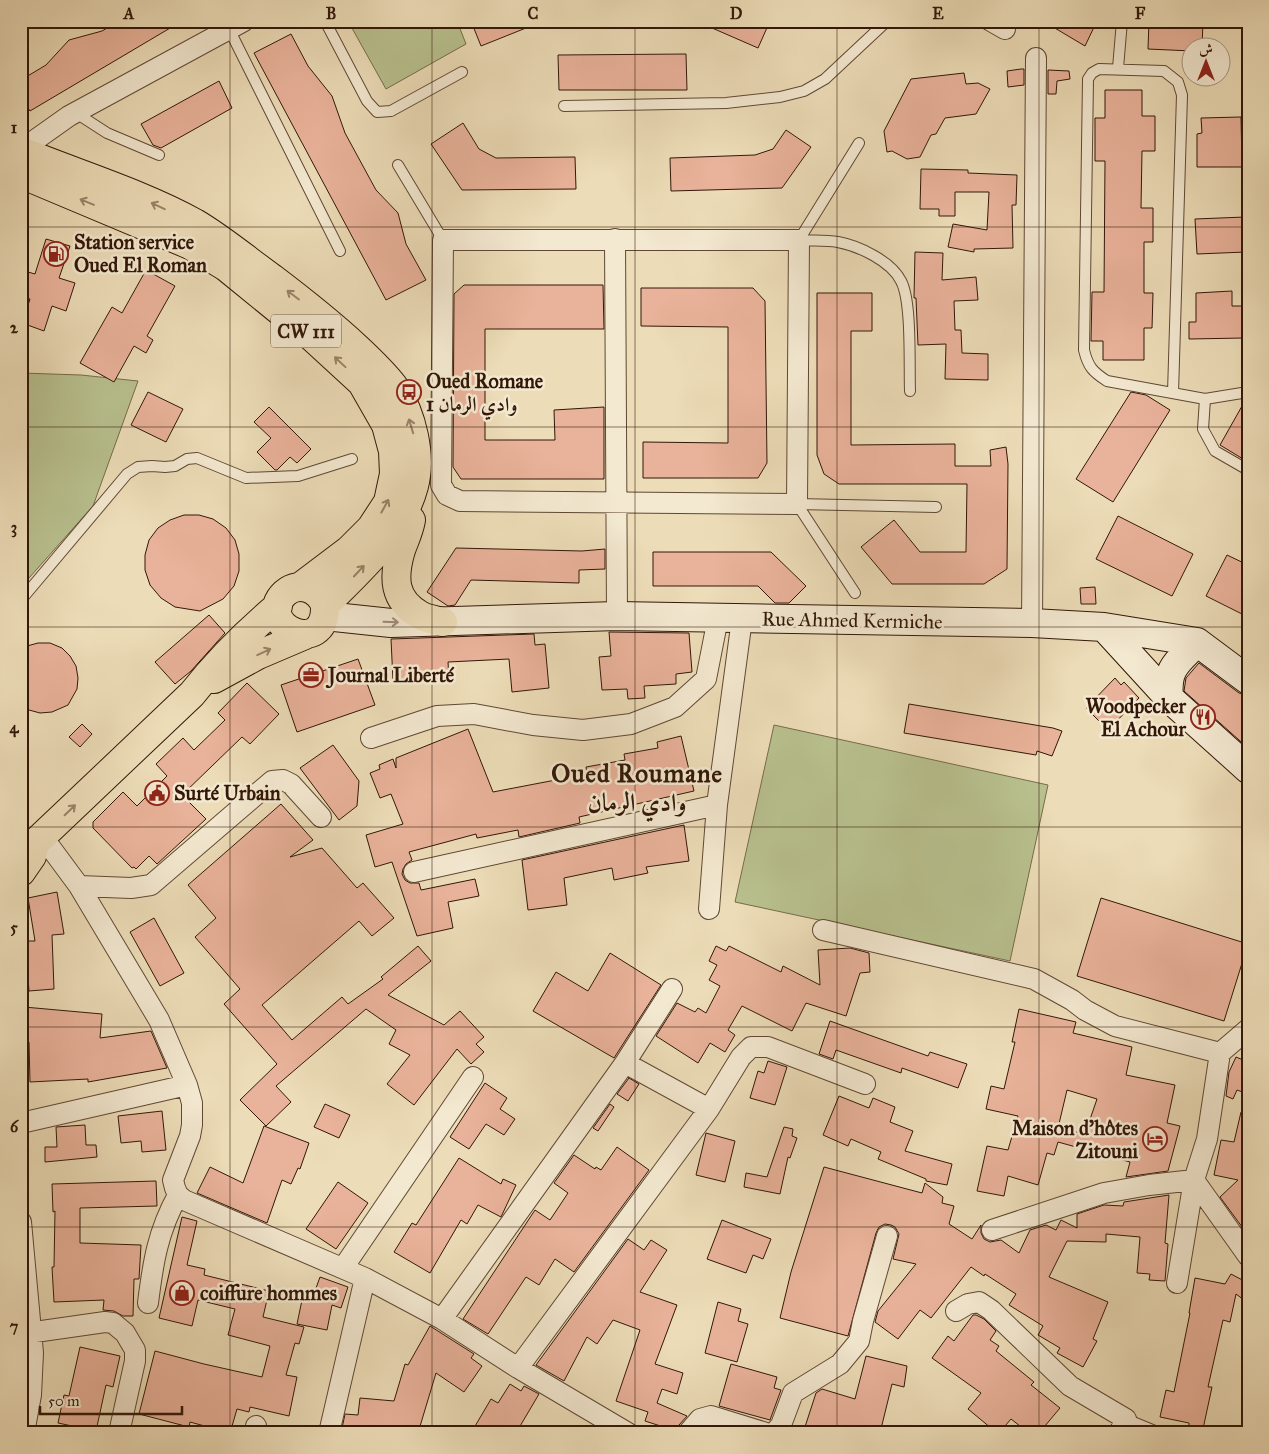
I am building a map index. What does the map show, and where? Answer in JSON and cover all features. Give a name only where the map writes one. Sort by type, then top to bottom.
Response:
[{"type":"main road","points":[[21,150],[156,204],[196,224],[245,258],[333,326],[380,369],[395,389],[406,410],[414,436],[416,463],[415,484],[408,504],[389,538],[325,611],[321,625],[314,632],[250,658],[213,679],[192,694],[33,842],[32,856],[21,872]]},
{"type":"main road","name":"CW 111","points":[[21,174],[190,245],[226,267],[312,337],[362,383],[386,425],[393,451],[394,474],[388,502],[371,528],[349,550],[300,587]]},
{"type":"main road","points":[[408,504],[411,517],[409,529],[401,550],[396,585],[400,596],[420,616],[443,622]]},
{"type":"main road","points":[[192,694],[241,638],[278,606],[286,593],[300,587],[316,591],[322,597],[325,611]]},
{"type":"main road","points":[[278,606],[278,614],[284,628],[290,632],[305,635]]},
{"type":"main road","name":"Rue Ahmed Kermiche","points":[[325,611],[391,623],[616,616],[1032,623],[1104,627],[1197,642],[1248,680]]},
{"type":"main road","points":[[1104,627],[1169,698],[1248,769]]},
{"type":"main road","points":[[1169,698],[1168,681],[1170,672],[1197,642]]},
{"type":"street","points":[[21,150],[76,113],[237,25]]},
{"type":"street","points":[[1032,623],[1036,58]]},
{"type":"street","points":[[443,240],[799,240],[797,504],[460,501],[447,495],[442,485],[443,240]]},
{"type":"street","points":[[615,240],[616,616]]},
{"type":"street","points":[[371,738],[437,716],[474,714],[533,726],[583,730],[630,724],[675,708],[706,679],[730,618]]},
{"type":"street","points":[[709,909],[730,618]]},
{"type":"street","points":[[79,886],[131,888],[151,885],[272,781],[283,780],[291,784],[321,816]]},
{"type":"street","points":[[414,872],[717,806]]},
{"type":"street","points":[[33,842],[79,886],[160,1020],[188,1085],[192,1103],[192,1125],[174,1180],[174,1188],[178,1195],[184,1200],[365,1278],[442,1319],[518,1368],[628,1433]]},
{"type":"street","points":[[823,930],[1034,979],[1072,1000],[1084,1010],[1115,1026],[1220,1053]]},
{"type":"street","points":[[442,1319],[625,1063],[672,989]]},
{"type":"street","points":[[1177,1283],[1194,1180],[1207,1139],[1220,1053],[1248,1029]]},
{"type":"street","points":[[518,1368],[709,1109],[741,1057],[751,1047],[768,1047],[865,1084]]},
{"type":"street","points":[[625,1063],[709,1109]]},
{"type":"street","points":[[343,1268],[473,1078]]},
{"type":"street","points":[[21,1123],[188,1085]]},
{"type":"street","points":[[992,1230],[1104,1193],[1194,1180]]},
{"type":"street","points":[[1194,1180],[1248,1256]]},
{"type":"street","points":[[148,1303],[157,1244],[169,1211],[178,1195]]},
{"type":"street","points":[[21,1222],[27,1333],[33,1374],[24,1433]]},
{"type":"street","points":[[774,1433],[781,1425],[793,1393],[840,1364],[858,1341],[887,1236]]},
{"type":"street","points":[[329,1433],[365,1278]]},
{"type":"street","points":[[956,1311],[968,1304],[980,1302],[1044,1358],[1070,1386],[1123,1426]]},
{"type":"street","points":[[27,1333],[105,1322],[120,1327],[135,1350],[135,1361],[119,1433]]},
{"type":"street","points":[[688,1433],[700,1419],[711,1416],[766,1433]]},
{"type":"lane","points":[[324,21],[367,101],[377,112],[391,111],[462,72]]},
{"type":"lane","points":[[564,106],[726,104],[804,91],[825,79],[887,21]]},
{"type":"lane","points":[[1118,68],[1122,21]]},
{"type":"lane","points":[[237,25],[340,251]]},
{"type":"lane","points":[[1173,393],[1182,95],[1178,82],[1164,71],[1118,68],[1098,69],[1088,79],[1084,350],[1087,363],[1095,373],[1107,381],[1205,400],[1248,392]]},
{"type":"lane","points":[[76,113],[107,133],[159,155]]},
{"type":"lane","points":[[859,143],[799,240],[838,242],[867,252],[889,265],[902,281],[907,301],[910,391]]},
{"type":"lane","points":[[398,164],[443,240]]},
{"type":"lane","points":[[1205,400],[1203,428],[1215,451],[1248,470]]},
{"type":"lane","points":[[21,600],[127,474],[138,466],[165,468],[174,466],[187,459],[197,458],[246,478],[298,476],[352,459]]},
{"type":"lane","points":[[797,504],[936,507]]},
{"type":"lane","points":[[797,504],[855,593]]},
{"type":"lane","points":[[1123,1426],[1160,1433]]},
{"type":"green space","points":[[348,21],[457,21],[466,44],[386,89]]},
{"type":"green space","points":[[21,373],[81,375],[138,381],[93,506],[21,587]]},
{"type":"green space","points":[[774,725],[1048,785],[1010,961],[735,902]]},
{"type":"building","points":[[119,21],[182,21],[30,111],[21,97],[21,80],[46,65],[69,40],[102,31]]},
{"type":"building","points":[[471,21],[541,21],[541,22],[481,46]]},
{"type":"building","points":[[696,21],[770,21],[758,48]]},
{"type":"building","points":[[1043,21],[1097,21],[1085,46]]},
{"type":"building","points":[[1149,21],[1203,21],[1202,38],[1182,38],[1182,51],[1148,49]]},
{"type":"building","points":[[291,34],[308,66],[332,96],[345,133],[376,190],[398,213],[406,244],[426,280],[386,300],[254,53]]},
{"type":"building","points":[[686,54],[687,90],[559,90],[558,55]]},
{"type":"building","points":[[1024,69],[1024,85],[1008,87],[1007,71]]},
{"type":"building","points":[[1048,70],[1069,71],[1070,79],[1057,81],[1056,94],[1048,94]]},
{"type":"building","points":[[964,73],[966,84],[978,83],[990,89],[976,114],[945,118],[936,134],[931,135],[920,157],[907,159],[892,151],[887,152],[884,131],[911,79]]},
{"type":"building","points":[[219,81],[232,108],[161,148],[153,145],[141,124]]},
{"type":"building","points":[[1105,90],[1142,90],[1142,116],[1155,116],[1155,151],[1142,151],[1141,208],[1153,208],[1153,242],[1144,242],[1144,293],[1153,293],[1152,328],[1144,328],[1144,360],[1103,360],[1103,341],[1091,341],[1092,292],[1104,292],[1105,161],[1095,161],[1095,118],[1105,118]]},
{"type":"building","points":[[1241,117],[1242,167],[1197,167],[1197,134],[1202,133],[1201,118]]},
{"type":"building","points":[[463,123],[479,149],[496,158],[575,157],[576,189],[462,190],[431,144]]},
{"type":"building","points":[[786,130],[811,147],[782,188],[671,191],[670,158],[755,155],[773,149]]},
{"type":"building","points":[[921,169],[968,170],[968,173],[1017,175],[1016,205],[1012,205],[1013,248],[974,249],[974,252],[948,247],[953,224],[987,230],[989,192],[955,192],[955,216],[939,216],[939,209],[920,209]]},
{"type":"building","points":[[1245,217],[1246,252],[1197,254],[1195,219]]},
{"type":"building","points":[[46,239],[70,246],[59,278],[75,283],[66,311],[52,306],[44,331],[22,323],[30,299],[21,297],[21,270],[35,274]]},
{"type":"building","points":[[915,252],[943,253],[942,280],[976,277],[978,300],[954,301],[955,330],[961,330],[962,353],[988,354],[988,380],[945,379],[946,344],[918,345],[916,298],[914,298]]},
{"type":"building","points":[[146,270],[175,286],[147,336],[153,340],[146,353],[134,346],[114,382],[80,363],[112,307],[122,313]]},
{"type":"building","points":[[464,285],[603,285],[604,329],[485,329],[485,440],[555,440],[554,410],[604,407],[604,479],[461,479],[453,467],[454,294]]},
{"type":"building","points":[[641,288],[753,288],[765,301],[767,463],[758,478],[643,478],[643,442],[728,443],[728,327],[641,326]]},
{"type":"building","points":[[1232,291],[1232,306],[1243,306],[1244,338],[1189,339],[1189,322],[1196,322],[1196,293]]},
{"type":"building","points":[[817,293],[872,293],[872,331],[851,331],[851,445],[955,444],[955,466],[991,466],[990,450],[1006,447],[1008,464],[1007,569],[984,584],[892,584],[861,547],[894,520],[920,552],[966,552],[967,484],[839,484],[824,474],[817,455]]},
{"type":"building","points":[[148,392],[183,409],[166,442],[131,425]]},
{"type":"building","points":[[1131,392],[1146,395],[1170,410],[1113,502],[1076,479]]},
{"type":"building","points":[[1246,399],[1248,399],[1248,462],[1220,445]]},
{"type":"building","points":[[269,407],[311,449],[297,463],[290,457],[277,470],[257,452],[271,438],[254,422]]},
{"type":"building","points":[[184,515],[199,515],[213,519],[226,528],[235,540],[239,554],[239,571],[234,586],[223,599],[200,611],[175,607],[161,598],[150,585],[145,570],[145,555],[149,540],[158,528],[170,520]]},
{"type":"building","points":[[1118,516],[1193,554],[1172,596],[1096,559]]},
{"type":"building","points":[[456,548],[582,551],[605,549],[605,569],[579,570],[579,583],[471,580],[455,605],[448,606],[427,592]]},
{"type":"building","points":[[653,552],[771,552],[806,586],[789,603],[775,603],[758,586],[653,586]]},
{"type":"building","points":[[1227,555],[1248,565],[1248,617],[1206,596]]},
{"type":"building","points":[[1095,587],[1096,604],[1081,604],[1080,588]]},
{"type":"building","points":[[209,615],[225,633],[191,671],[175,684],[155,662]]},
{"type":"building","points":[[609,632],[689,633],[692,672],[676,674],[676,684],[644,686],[645,698],[628,699],[627,689],[602,690],[599,657],[611,656]]},
{"type":"building","points":[[534,634],[535,645],[545,644],[549,688],[512,692],[509,659],[448,662],[449,679],[393,681],[391,639]]},
{"type":"building","points":[[38,643],[50,643],[62,648],[76,666],[77,689],[68,705],[52,712],[40,713],[29,710],[21,705],[21,650]]},
{"type":"building","points":[[358,659],[375,705],[297,732],[281,685]]},
{"type":"building","points":[[1199,663],[1239,693],[1248,695],[1248,748],[1184,691],[1186,678]]},
{"type":"building","points":[[1115,678],[1121,685],[1124,682],[1139,698],[1108,730],[1086,708]]},
{"type":"building","points":[[247,683],[279,714],[250,744],[242,737],[182,795],[206,819],[157,864],[149,856],[136,869],[132,868],[93,828],[93,822],[123,792],[137,806],[167,776],[156,764],[183,738],[194,750],[225,720],[218,713]]},
{"type":"building","points":[[909,704],[1062,731],[1052,756],[1037,751],[1036,755],[904,733]]},
{"type":"building","points":[[82,724],[92,734],[80,747],[69,737]]},
{"type":"building","points":[[468,729],[493,792],[587,774],[586,767],[625,760],[624,754],[658,748],[657,742],[681,736],[694,791],[579,817],[580,823],[519,837],[518,830],[477,838],[476,834],[409,852],[412,860],[403,869],[402,874],[405,880],[410,883],[419,883],[421,890],[475,879],[479,896],[448,902],[453,928],[417,936],[392,862],[375,867],[366,835],[403,824],[391,794],[380,798],[370,773],[380,769],[379,765],[393,759],[396,768],[396,758]]},
{"type":"building","points":[[333,745],[359,781],[357,806],[339,820],[300,768]]},
{"type":"building","points":[[281,804],[313,840],[290,857],[322,848],[357,888],[363,883],[394,918],[372,936],[359,921],[262,1005],[292,1040],[342,997],[348,1004],[383,979],[381,977],[418,946],[431,961],[388,995],[444,1025],[460,1011],[484,1037],[476,1044],[484,1052],[471,1064],[457,1049],[414,1105],[387,1084],[410,1055],[389,1044],[396,1030],[366,1009],[276,1086],[291,1102],[266,1126],[240,1100],[277,1064],[224,1004],[240,989],[195,937],[216,918],[188,885]]},
{"type":"building","points":[[684,825],[689,861],[646,867],[648,873],[614,880],[612,868],[564,878],[567,905],[528,910],[522,860]]},
{"type":"building","points":[[57,892],[64,934],[52,935],[54,989],[29,991],[25,941],[35,941],[28,898]]},
{"type":"building","points":[[1101,898],[1248,944],[1224,1021],[1077,976]]},
{"type":"building","points":[[154,918],[184,973],[160,986],[130,932]]},
{"type":"building","points":[[716,946],[726,951],[729,946],[781,972],[783,966],[820,985],[818,950],[850,948],[869,953],[870,972],[860,973],[846,1016],[806,1003],[792,1031],[742,1006],[728,1030],[735,1035],[725,1052],[710,1043],[698,1063],[656,1036],[677,1003],[695,1012],[698,1008],[706,1013],[720,986],[709,980],[717,965],[709,961]]},
{"type":"building","points":[[610,953],[661,985],[614,1058],[533,1011],[556,972],[588,991]]},
{"type":"building","points":[[24,1007],[102,1014],[100,1038],[151,1031],[167,1068],[88,1082],[88,1079],[30,1082],[29,1042],[25,1043]]},
{"type":"building","points":[[1019,1009],[1076,1022],[1073,1033],[1132,1047],[1126,1075],[1175,1085],[1167,1123],[1180,1126],[1168,1171],[1126,1177],[1130,1162],[1058,1142],[1054,1155],[1047,1153],[1038,1185],[1008,1176],[1004,1196],[977,1191],[987,1146],[1008,1150],[1018,1116],[986,1109],[991,1086],[1004,1089],[1015,1042],[1012,1042]],"holes":[[[1067,1090],[1097,1099],[1085,1134],[1058,1128]]]},
{"type":"building","points":[[830,1021],[928,1056],[930,1052],[967,1064],[958,1088],[902,1068],[901,1073],[836,1050],[833,1059],[819,1054]]},
{"type":"building","points":[[1236,1057],[1248,1062],[1248,1094],[1237,1090],[1233,1099],[1226,1096],[1229,1072]]},
{"type":"building","points":[[768,1061],[787,1067],[775,1105],[750,1098],[758,1071],[764,1073]]},
{"type":"building","points":[[629,1078],[639,1084],[628,1101],[617,1094]]},
{"type":"building","points":[[485,1083],[507,1098],[500,1109],[515,1119],[504,1135],[486,1124],[469,1149],[450,1137]]},
{"type":"building","points":[[839,1096],[869,1108],[873,1098],[895,1107],[890,1122],[913,1131],[905,1151],[952,1164],[947,1185],[926,1181],[926,1179],[878,1159],[881,1152],[851,1139],[848,1146],[823,1135]]},
{"type":"building","points":[[325,1104],[350,1115],[339,1138],[314,1127]]},
{"type":"building","points":[[610,1104],[614,1107],[598,1131],[593,1128]]},
{"type":"building","points":[[162,1111],[166,1150],[142,1152],[141,1141],[121,1143],[118,1116]]},
{"type":"building","points":[[1241,1112],[1248,1113],[1248,1235],[1220,1197],[1238,1180],[1214,1175],[1221,1140],[1234,1142]]},
{"type":"building","points":[[85,1125],[86,1145],[96,1145],[97,1157],[45,1162],[45,1147],[57,1147],[56,1127]]},
{"type":"building","points":[[264,1126],[309,1143],[300,1169],[298,1168],[291,1184],[282,1180],[267,1223],[197,1193],[210,1167],[243,1183]]},
{"type":"building","points":[[784,1127],[793,1129],[792,1136],[797,1138],[790,1158],[788,1157],[780,1194],[744,1187],[746,1173],[767,1177]]},
{"type":"building","points":[[706,1133],[735,1141],[725,1182],[696,1175]]},
{"type":"building","points":[[617,1147],[649,1170],[574,1272],[555,1259],[539,1285],[526,1277],[488,1334],[463,1319],[535,1210],[550,1220],[568,1193],[554,1183],[574,1155],[595,1169],[596,1167],[601,1170]]},
{"type":"building","points":[[459,1158],[501,1184],[503,1179],[516,1185],[501,1217],[478,1205],[467,1224],[461,1220],[430,1273],[394,1252],[412,1223],[416,1225]]},
{"type":"building","points":[[824,1167],[922,1193],[925,1183],[943,1197],[942,1203],[954,1206],[949,1224],[972,1239],[981,1225],[981,1233],[984,1239],[990,1242],[1001,1240],[1019,1253],[1030,1230],[1046,1225],[1056,1230],[1061,1220],[1077,1228],[1077,1214],[1104,1205],[1123,1206],[1124,1202],[1169,1195],[1165,1243],[1168,1244],[1165,1281],[1149,1280],[1150,1274],[1137,1273],[1140,1237],[1106,1234],[1106,1242],[1067,1241],[1049,1277],[1108,1302],[1093,1339],[1097,1341],[1083,1367],[1057,1353],[1060,1348],[1038,1335],[1043,1326],[1009,1305],[1016,1294],[971,1267],[931,1318],[920,1310],[898,1339],[875,1322],[878,1311],[916,1264],[893,1259],[899,1234],[895,1227],[885,1224],[879,1227],[876,1233],[848,1336],[780,1318],[791,1272]]},
{"type":"building","points":[[156,1181],[157,1206],[80,1208],[80,1243],[141,1245],[139,1279],[134,1279],[133,1316],[123,1316],[114,1311],[103,1310],[104,1300],[54,1302],[52,1267],[54,1267],[55,1211],[53,1212],[52,1184]]},
{"type":"building","points":[[338,1182],[368,1203],[336,1249],[306,1229]]},
{"type":"building","points":[[182,1217],[197,1221],[187,1265],[205,1269],[204,1275],[269,1291],[263,1317],[304,1327],[299,1344],[295,1343],[286,1375],[297,1377],[289,1416],[250,1407],[249,1412],[237,1409],[230,1433],[190,1422],[189,1427],[139,1414],[155,1351],[262,1377],[270,1346],[228,1335],[235,1309],[198,1300],[192,1326],[159,1318]]},
{"type":"building","points":[[722,1220],[771,1239],[763,1259],[753,1255],[746,1273],[707,1259]]},
{"type":"building","points":[[628,1239],[644,1250],[651,1240],[667,1250],[640,1292],[677,1305],[655,1364],[683,1373],[677,1394],[662,1389],[657,1403],[687,1416],[676,1431],[645,1421],[648,1412],[616,1401],[640,1330],[613,1320],[597,1344],[587,1337],[564,1381],[536,1365]]},
{"type":"building","points":[[1231,1274],[1248,1283],[1248,1303],[1236,1294],[1230,1322],[1223,1320],[1208,1387],[1212,1387],[1203,1429],[1189,1426],[1189,1423],[1160,1417],[1166,1390],[1174,1392],[1195,1278],[1225,1284]]},
{"type":"building","points":[[320,1277],[348,1287],[341,1308],[332,1305],[327,1330],[297,1324],[302,1300],[311,1302]]},
{"type":"building","points":[[718,1302],[741,1309],[738,1321],[748,1324],[737,1362],[705,1353]]},
{"type":"building","points":[[973,1315],[984,1319],[996,1331],[990,1340],[999,1346],[996,1351],[1034,1382],[1031,1385],[1060,1408],[1039,1433],[1029,1433],[1011,1419],[997,1433],[968,1409],[981,1393],[932,1358],[948,1336],[954,1341]]},
{"type":"building","points":[[430,1326],[474,1354],[471,1358],[482,1366],[464,1392],[436,1373],[418,1433],[341,1433],[345,1414],[358,1415],[360,1398],[394,1401],[405,1364],[408,1365]]},
{"type":"building","points":[[80,1347],[120,1356],[113,1387],[106,1385],[96,1431],[58,1423],[64,1395],[69,1396]]},
{"type":"building","points":[[866,1356],[907,1366],[904,1387],[892,1384],[880,1433],[803,1433],[816,1393],[822,1389],[855,1399]]},
{"type":"building","points":[[731,1364],[777,1377],[774,1388],[781,1390],[770,1420],[719,1406]]},
{"type":"building","points":[[510,1384],[521,1391],[524,1386],[539,1394],[516,1433],[471,1433],[491,1399],[498,1403]]},
{"type":"place","name":"Station service Oued El Roman","points":[[56,254]]},
{"type":"place","name":"Oued Romane 1 وادي الرمان","points":[[409,392]]},
{"type":"place","name":"Journal Liberté","points":[[311,675]]},
{"type":"place","name":"Woodpecker El Achour","points":[[1203,717]]},
{"type":"place","name":"Surté Urbain","points":[[157,793]]},
{"type":"place","name":"Maison d'hôtes Zitouni","points":[[1155,1139]]},
{"type":"place","name":"coiffure hommes","points":[[182,1293]]},
{"type":"district","name":"Oued Roumane وادي الرمان","points":[[637,788]]}]
